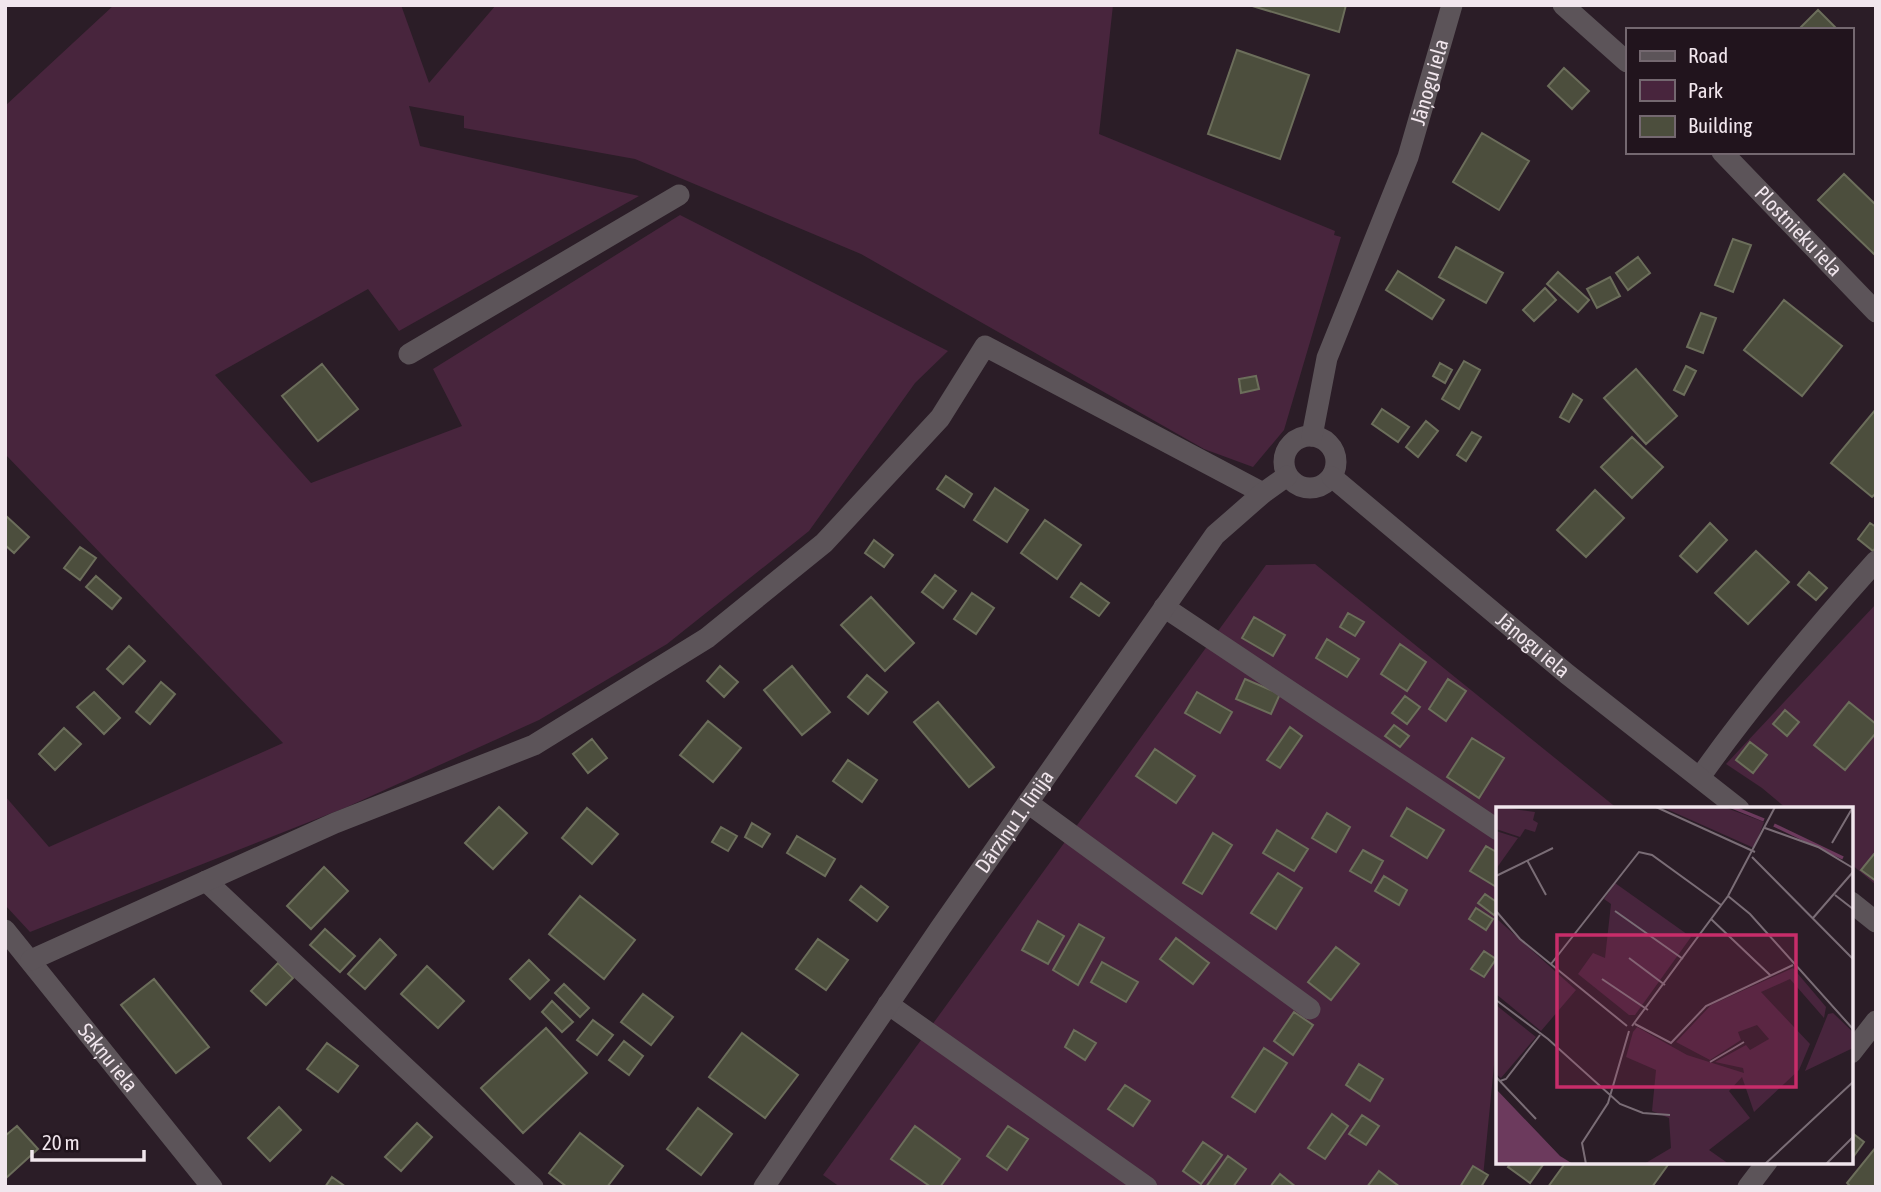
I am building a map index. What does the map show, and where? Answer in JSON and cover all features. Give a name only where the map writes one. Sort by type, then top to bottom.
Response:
[{"type":"street","name":"Jāņogu iela","points":[[1312,436],[1327,358],[1408,157],[1452,5]]},
{"type":"street","points":[[1563,5],[1626,61]]},
{"type":"street","name":"Plostnieku iela","points":[[1724,154],[1876,312]]},
{"type":"street","points":[[409,355],[679,195]]},
{"type":"street","points":[[31,960],[335,823],[534,745],[707,638],[824,543],[940,418],[985,346],[1263,493]]},
{"type":"street","points":[[1312,436],[1328,443],[1334,450],[1335,469],[1326,483],[1309,489],[1300,487],[1287,476],[1284,469],[1285,452],[1296,439],[1312,436]]},
{"type":"street","name":"Dārziņu 1. līnija","points":[[764,1187],[888,1004],[1215,535],[1287,476]]},
{"type":"street","name":"Jāņogu iela","points":[[1332,477],[1567,674],[1737,807]]},
{"type":"street","points":[[1700,777],[1821,622],[1876,561]]},
{"type":"street","points":[[1164,607],[1496,829]]},
{"type":"street","points":[[1028,803],[1310,1009]]},
{"type":"street","points":[[206,881],[533,1187]]},
{"type":"street","points":[[1853,904],[1876,922]]},
{"type":"street","name":"Sakņu iela","points":[[5,930],[212,1187]]},
{"type":"street","points":[[888,1004],[1147,1187]]},
{"type":"street","points":[[1853,1050],[1876,1021]]},
{"type":"street","points":[[1748,1187],[1765,1164]]},
{"type":"green space","points":[[114,5],[401,5],[429,83],[496,5],[1113,5],[1099,134],[1335,231],[1334,235],[1341,237],[1284,430],[1253,467],[1204,449],[861,254],[635,159],[464,128],[464,116],[409,106],[420,146],[639,196],[399,331],[368,289],[215,375],[311,483],[462,426],[433,369],[680,215],[948,351],[915,383],[809,531],[667,644],[539,720],[347,807],[30,932],[5,905],[5,796],[49,847],[283,743],[5,454],[5,106]]},
{"type":"green space","points":[[1315,564],[1616,807],[1496,807],[1496,1045],[1482,1187],[840,1187],[823,1175],[1266,565]]},
{"type":"green space","points":[[1876,604],[1876,885],[1853,866],[1853,807],[1785,807],[1726,764]]},
{"type":"building","points":[[1249,5],[1346,5],[1339,32]]},
{"type":"building","points":[[1818,10],[1836,28],[1800,28]]},
{"type":"building","points":[[1237,50],[1309,75],[1280,159],[1208,134]]},
{"type":"building","points":[[1564,68],[1589,91],[1572,109],[1548,86]]},
{"type":"building","points":[[1482,133],[1529,161],[1499,210],[1453,182]]},
{"type":"building","points":[[1844,174],[1876,205],[1876,256],[1818,200]]},
{"type":"building","points":[[1733,239],[1751,245],[1733,292],[1715,285]]},
{"type":"building","points":[[1456,247],[1503,273],[1486,303],[1439,277]]},
{"type":"building","points":[[1638,257],[1650,273],[1628,290],[1616,273]]},
{"type":"building","points":[[1398,271],[1444,300],[1432,319],[1386,290]]},
{"type":"building","points":[[1558,272],[1589,300],[1578,312],[1547,284]]},
{"type":"building","points":[[1610,277],[1620,296],[1597,308],[1587,289]]},
{"type":"building","points":[[1545,288],[1556,300],[1534,321],[1523,310]]},
{"type":"building","points":[[1784,300],[1842,346],[1802,396],[1744,350]]},
{"type":"building","points":[[1701,313],[1716,318],[1703,353],[1687,347]]},
{"type":"building","points":[[1464,361],[1480,370],[1459,409],[1442,399]]},
{"type":"building","points":[[1440,363],[1452,370],[1445,383],[1433,376]]},
{"type":"building","points":[[322,364],[358,409],[318,441],[282,396]]},
{"type":"building","points":[[1686,366],[1696,371],[1684,395],[1674,390]]},
{"type":"building","points":[[1636,369],[1677,416],[1646,444],[1604,398]]},
{"type":"building","points":[[1256,376],[1259,389],[1241,393],[1239,379]]},
{"type":"building","points":[[1573,394],[1582,400],[1569,422],[1560,417]]},
{"type":"building","points":[[1382,409],[1409,427],[1398,442],[1372,424]]},
{"type":"building","points":[[1876,409],[1876,493],[1872,497],[1831,463]]},
{"type":"building","points":[[1426,421],[1438,431],[1418,457],[1406,447]]},
{"type":"building","points":[[1472,432],[1481,437],[1466,461],[1457,455]]},
{"type":"building","points":[[1632,437],[1663,467],[1632,498],[1601,467]]},
{"type":"building","points":[[946,476],[972,494],[964,507],[937,489]]},
{"type":"building","points":[[995,488],[1028,510],[1007,542],[974,520]]},
{"type":"building","points":[[1595,490],[1624,518],[1586,557],[1557,530]]},
{"type":"building","points":[[5,515],[29,537],[14,553],[5,545]]},
{"type":"building","points":[[1045,520],[1081,545],[1057,579],[1021,553]]},
{"type":"building","points":[[1710,523],[1727,540],[1697,572],[1680,556]]},
{"type":"building","points":[[1870,523],[1876,527],[1876,547],[1873,551],[1858,539]]},
{"type":"building","points":[[874,540],[893,555],[884,567],[865,553]]},
{"type":"building","points":[[80,547],[96,558],[80,580],[64,568]]},
{"type":"building","points":[[1756,551],[1789,582],[1748,624],[1715,593]]},
{"type":"building","points":[[1809,572],[1827,588],[1816,600],[1798,585]]},
{"type":"building","points":[[935,575],[956,591],[943,608],[922,592]]},
{"type":"building","points":[[96,576],[121,598],[112,609],[86,587]]},
{"type":"building","points":[[1081,583],[1109,603],[1099,616],[1071,597]]},
{"type":"building","points":[[972,593],[994,608],[976,634],[954,619]]},
{"type":"building","points":[[871,597],[914,643],[885,671],[841,625]]},
{"type":"building","points":[[1348,613],[1364,622],[1355,636],[1340,627]]},
{"type":"building","points":[[1254,617],[1285,635],[1273,656],[1242,638]]},
{"type":"building","points":[[1327,639],[1359,659],[1347,677],[1316,658]]},
{"type":"building","points":[[1400,644],[1426,662],[1407,691],[1381,674]]},
{"type":"building","points":[[129,646],[145,661],[123,684],[107,669]]},
{"type":"building","points":[[720,666],[738,682],[724,697],[707,681]]},
{"type":"building","points":[[792,666],[830,712],[802,735],[764,690]]},
{"type":"building","points":[[867,675],[887,692],[868,714],[848,697]]},
{"type":"building","points":[[1245,679],[1280,694],[1271,714],[1236,699]]},
{"type":"building","points":[[1448,679],[1466,691],[1446,721],[1429,709]]},
{"type":"building","points":[[161,682],[175,694],[150,724],[136,712]]},
{"type":"building","points":[[94,692],[120,718],[104,734],[77,707]]},
{"type":"building","points":[[1197,692],[1232,712],[1220,733],[1185,713]]},
{"type":"building","points":[[1405,696],[1420,707],[1407,724],[1392,713]]},
{"type":"building","points":[[938,702],[994,767],[969,787],[914,722]]},
{"type":"building","points":[[1849,702],[1876,724],[1876,733],[1845,770],[1814,745]]},
{"type":"building","points":[[1785,710],[1799,722],[1787,736],[1773,724]]},
{"type":"building","points":[[708,721],[741,748],[713,782],[680,755]]},
{"type":"building","points":[[1394,725],[1409,736],[1400,747],[1385,736]]},
{"type":"building","points":[[1290,727],[1302,736],[1280,768],[1267,760]]},
{"type":"building","points":[[64,728],[81,744],[55,770],[39,754]]},
{"type":"building","points":[[1472,738],[1504,758],[1479,798],[1447,777]]},
{"type":"building","points":[[592,739],[607,758],[588,773],[573,754]]},
{"type":"building","points":[[1750,742],[1767,755],[1753,773],[1736,760]]},
{"type":"building","points":[[1155,749],[1195,776],[1176,803],[1136,776]]},
{"type":"building","points":[[848,760],[877,780],[862,802],[833,781]]},
{"type":"building","points":[[499,807],[527,833],[493,869],[465,843]]},
{"type":"building","points":[[587,808],[618,834],[592,864],[562,838]]},
{"type":"building","points":[[1407,808],[1444,830],[1427,858],[1391,836]]},
{"type":"building","points":[[1327,813],[1350,827],[1336,852],[1312,838]]},
{"type":"building","points":[[752,823],[770,834],[762,847],[745,837]]},
{"type":"building","points":[[721,827],[737,836],[728,851],[712,842]]},
{"type":"building","points":[[1277,830],[1308,849],[1294,871],[1263,853]]},
{"type":"building","points":[[1213,833],[1232,845],[1202,894],[1183,883]]},
{"type":"building","points":[[797,836],[835,859],[825,876],[787,853]]},
{"type":"building","points":[[1486,846],[1496,852],[1496,887],[1470,871]]},
{"type":"building","points":[[1363,850],[1383,861],[1371,883],[1350,871]]},
{"type":"building","points":[[1874,854],[1876,855],[1876,881],[1861,870]]},
{"type":"building","points":[[324,867],[348,891],[311,929],[287,906]]},
{"type":"building","points":[[1278,873],[1302,888],[1276,929],[1251,913]]},
{"type":"building","points":[[1384,876],[1407,890],[1399,905],[1375,891]]},
{"type":"building","points":[[861,886],[888,907],[877,921],[850,900]]},
{"type":"building","points":[[1485,894],[1496,902],[1496,912],[1494,915],[1478,903]]},
{"type":"building","points":[[580,896],[635,940],[604,979],[549,934]]},
{"type":"building","points":[[1476,908],[1493,919],[1486,930],[1469,919]]},
{"type":"building","points":[[1038,921],[1064,936],[1048,964],[1022,950]]},
{"type":"building","points":[[1079,924],[1104,938],[1078,985],[1053,970]]},
{"type":"building","points":[[325,929],[355,956],[340,972],[310,945]]},
{"type":"building","points":[[1176,938],[1209,963],[1193,984],[1160,959]]},
{"type":"building","points":[[380,939],[396,955],[365,989],[348,974]]},
{"type":"building","points":[[818,939],[848,960],[826,990],[796,969]]},
{"type":"building","points":[[1336,947],[1359,964],[1331,1000],[1308,982]]},
{"type":"building","points":[[1484,951],[1496,959],[1484,977],[1471,969]]},
{"type":"building","points":[[529,960],[549,980],[530,999],[510,979]]},
{"type":"building","points":[[1102,962],[1138,982],[1126,1002],[1091,982]]},
{"type":"building","points":[[278,963],[293,978],[266,1005],[251,991]]},
{"type":"building","points":[[427,966],[464,1001],[438,1028],[401,994]]},
{"type":"building","points":[[154,979],[209,1047],[176,1073],[121,1005]]},
{"type":"building","points":[[564,984],[589,1008],[580,1017],[555,993]]},
{"type":"building","points":[[643,994],[673,1017],[651,1045],[621,1022]]},
{"type":"building","points":[[552,1001],[573,1022],[562,1032],[542,1012]]},
{"type":"building","points":[[1294,1012],[1313,1025],[1293,1055],[1274,1041]]},
{"type":"building","points":[[593,1020],[613,1035],[597,1055],[577,1040]]},
{"type":"building","points":[[546,1028],[587,1073],[523,1133],[481,1088]]},
{"type":"building","points":[[1074,1030],[1096,1043],[1085,1060],[1065,1047]]},
{"type":"building","points":[[742,1033],[798,1075],[765,1118],[709,1077]]},
{"type":"building","points":[[624,1041],[643,1056],[629,1075],[609,1060]]},
{"type":"building","points":[[327,1043],[358,1066],[338,1092],[307,1069]]},
{"type":"building","points":[[1264,1048],[1287,1063],[1255,1112],[1232,1097]]},
{"type":"building","points":[[1359,1064],[1383,1079],[1370,1101],[1346,1085]]},
{"type":"building","points":[[1125,1085],[1150,1101],[1133,1126],[1108,1109]]},
{"type":"building","points":[[279,1107],[301,1130],[270,1161],[248,1138]]},
{"type":"building","points":[[698,1108],[732,1134],[701,1175],[667,1149]]},
{"type":"building","points":[[1332,1114],[1348,1126],[1325,1159],[1308,1148]]},
{"type":"building","points":[[1362,1115],[1379,1126],[1366,1145],[1349,1134]]},
{"type":"building","points":[[417,1123],[432,1137],[401,1171],[385,1157]]},
{"type":"building","points":[[17,1126],[38,1149],[5,1179],[5,1136]]},
{"type":"building","points":[[915,1126],[960,1159],[940,1187],[931,1187],[891,1159]]},
{"type":"building","points":[[1008,1126],[1028,1139],[1007,1170],[987,1156]]},
{"type":"building","points":[[580,1133],[623,1166],[607,1187],[567,1187],[549,1173]]},
{"type":"building","points":[[1853,1134],[1864,1142],[1853,1157]]},
{"type":"building","points":[[1203,1142],[1222,1155],[1201,1184],[1183,1171]]},
{"type":"building","points":[[1876,1147],[1876,1187],[1851,1187],[1847,1183]]},
{"type":"building","points":[[1228,1156],[1246,1169],[1233,1187],[1206,1187]]},
{"type":"building","points":[[1510,1164],[1544,1164],[1530,1183],[1508,1167]]},
{"type":"building","points":[[1565,1164],[1669,1164],[1652,1187],[1548,1187]]},
{"type":"building","points":[[1473,1166],[1488,1175],[1481,1187],[1460,1187]]},
{"type":"building","points":[[1379,1171],[1400,1187],[1367,1187]]},
{"type":"building","points":[[1280,1174],[1296,1187],[1270,1187]]},
{"type":"building","points":[[332,1177],[346,1187],[325,1187]]}]
